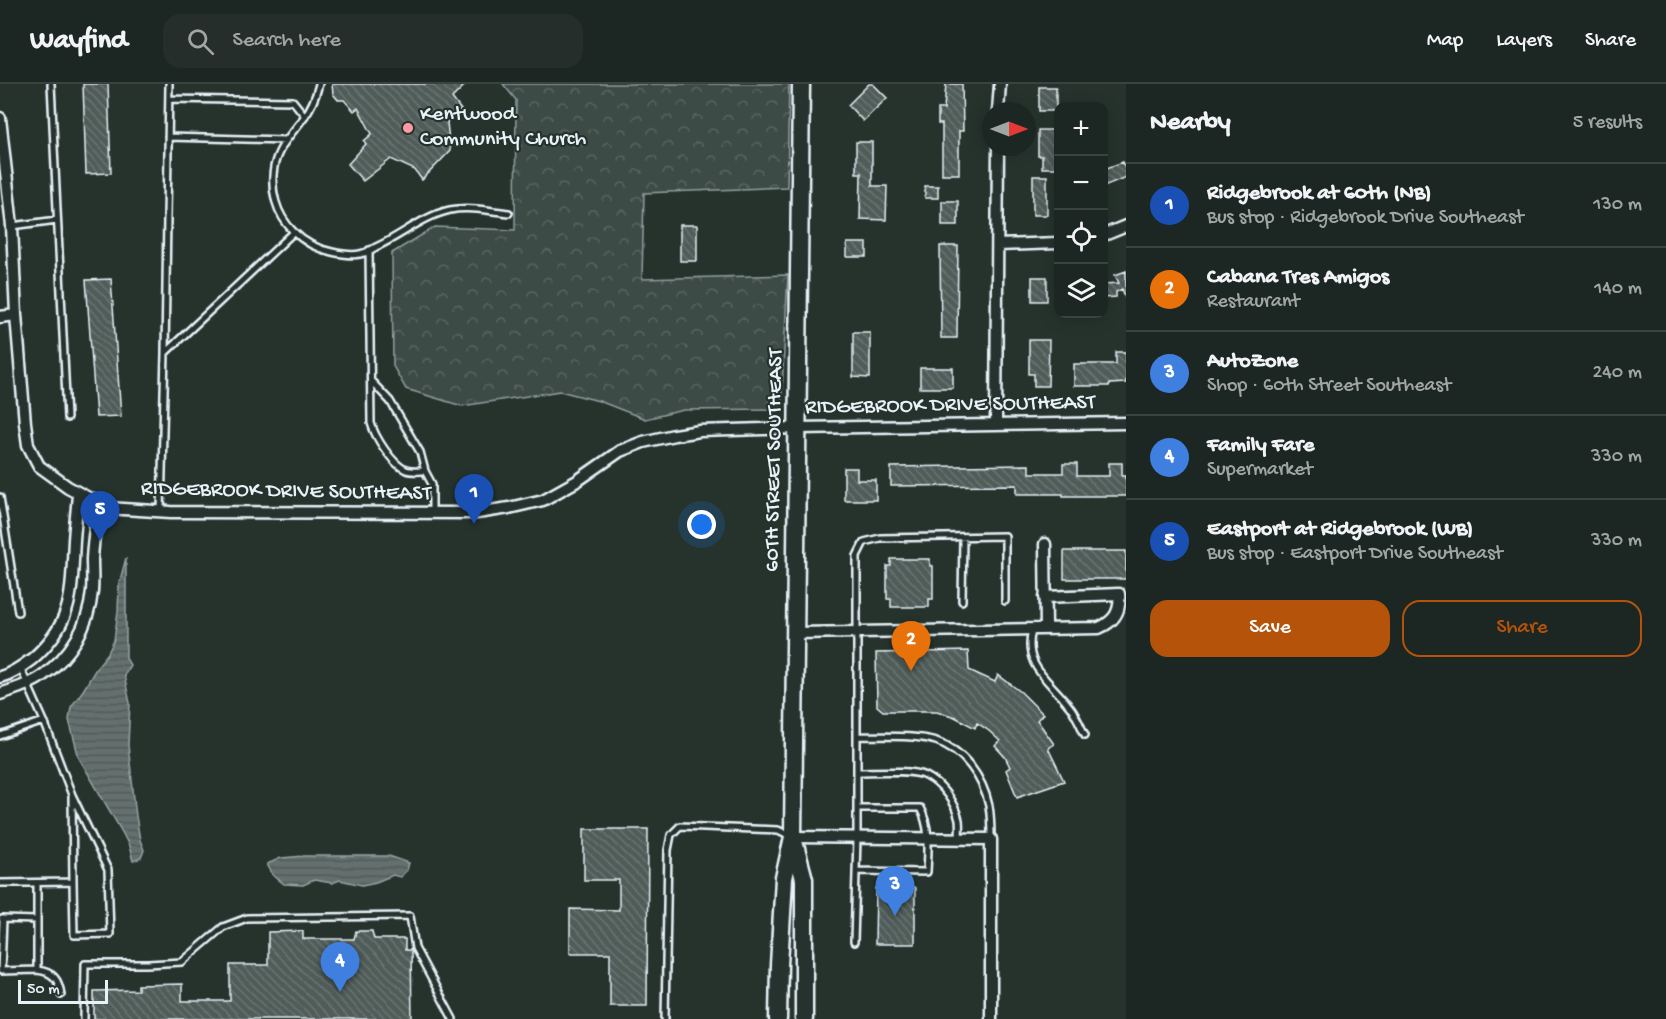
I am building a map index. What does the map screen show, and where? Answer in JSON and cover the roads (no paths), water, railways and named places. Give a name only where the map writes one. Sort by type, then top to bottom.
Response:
[{"type":"main road","name":"60TH STREET SOUTHEAST","points":[[778,1019],[784,878],[793,837],[801,84]]},
{"type":"main road","name":"60TH STREET SOUTHEAST","points":[[793,837],[804,879],[804,1019]]},
{"type":"street","points":[[999,102],[1000,84]]},
{"type":"street","name":"RIDGEBROOK DRIVE SOUTHEAST","points":[[0,118],[12,226],[15,315],[28,445],[39,466],[78,493],[107,508],[161,512],[477,513],[543,500],[577,481],[620,451],[642,442],[700,431],[1126,423]]},
{"type":"street","points":[[996,424],[998,156]]},
{"type":"street","points":[[1108,233],[1126,226]]},
{"type":"street","points":[[998,245],[1054,243]]},
{"type":"street","points":[[0,317],[15,315]]},
{"type":"street","points":[[0,677],[20,667],[46,646],[64,619],[70,599],[78,493]]},
{"type":"street","points":[[0,694],[28,684],[42,676],[61,661],[80,635],[90,606],[98,503]]},
{"type":"street","points":[[1045,544],[1046,630]]},
{"type":"street","points":[[796,633],[1099,628],[1109,624],[1117,614],[1120,602],[1119,594],[1046,597]]},
{"type":"street","points":[[793,837],[991,839],[991,1019]]},
{"type":"lane","points":[[51,84],[67,418]]},
{"type":"lane","points":[[161,512],[169,84]]},
{"type":"lane","points":[[319,84],[315,99],[305,116],[282,144],[274,168],[274,193],[277,208],[286,224],[308,243],[323,250],[343,254],[360,254],[391,241],[421,222],[450,210],[471,209],[509,213]]},
{"type":"lane","points":[[168,99],[293,101],[305,116]]},
{"type":"lane","points":[[168,136],[286,140]]},
{"type":"lane","points":[[12,226],[57,220]]},
{"type":"lane","points":[[165,353],[294,232]]},
{"type":"lane","points":[[369,250],[371,423],[374,435],[392,458],[406,470],[425,471]]},
{"type":"lane","points":[[371,381],[390,401],[420,452],[425,471],[432,484],[432,514]]},
{"type":"lane","points":[[0,497],[18,612]]},
{"type":"lane","points":[[855,942],[857,556],[864,542],[880,538],[1005,536],[1005,601]]},
{"type":"lane","points":[[962,601],[963,537]]},
{"type":"lane","points":[[1032,630],[1029,654],[1042,677],[1070,706],[1086,735]]},
{"type":"lane","points":[[20,667],[44,721],[72,795],[108,870],[110,934],[74,935],[72,795]]},
{"type":"lane","points":[[0,736],[44,721]]},
{"type":"lane","points":[[857,736],[911,737],[936,741],[962,755],[979,778],[989,806],[991,839]]},
{"type":"lane","points":[[857,772],[903,772],[926,776],[943,789],[954,806],[959,821],[959,839]]},
{"type":"lane","points":[[856,871],[927,872],[928,838],[926,819],[920,808],[857,808]]},
{"type":"lane","points":[[665,1019],[668,850],[671,835],[680,826],[778,830],[793,837]]},
{"type":"lane","points":[[0,884],[73,882]]},
{"type":"lane","points":[[37,883],[37,970]]},
{"type":"lane","points":[[84,1019],[85,964],[182,962],[222,927],[247,918],[410,916],[415,948],[453,1019]]},
{"type":"lane","points":[[37,920],[1,919],[1,971],[48,971],[56,978],[61,995]]},
{"type":"place","name":"Kentwood Community Church","points":[[408,128]]},
{"type":"place","name":"Ridgebrook at 60th (NB)","points":[[474,524]]},
{"type":"place","name":"Eastport at Ridgebrook (WB)","points":[[100,541]]},
{"type":"place","name":"Cabana Tres Amigos","points":[[911,671]]},
{"type":"place","name":"AutoZone","points":[[895,916]]},
{"type":"place","name":"Family Fare","points":[[340,992]]}]
